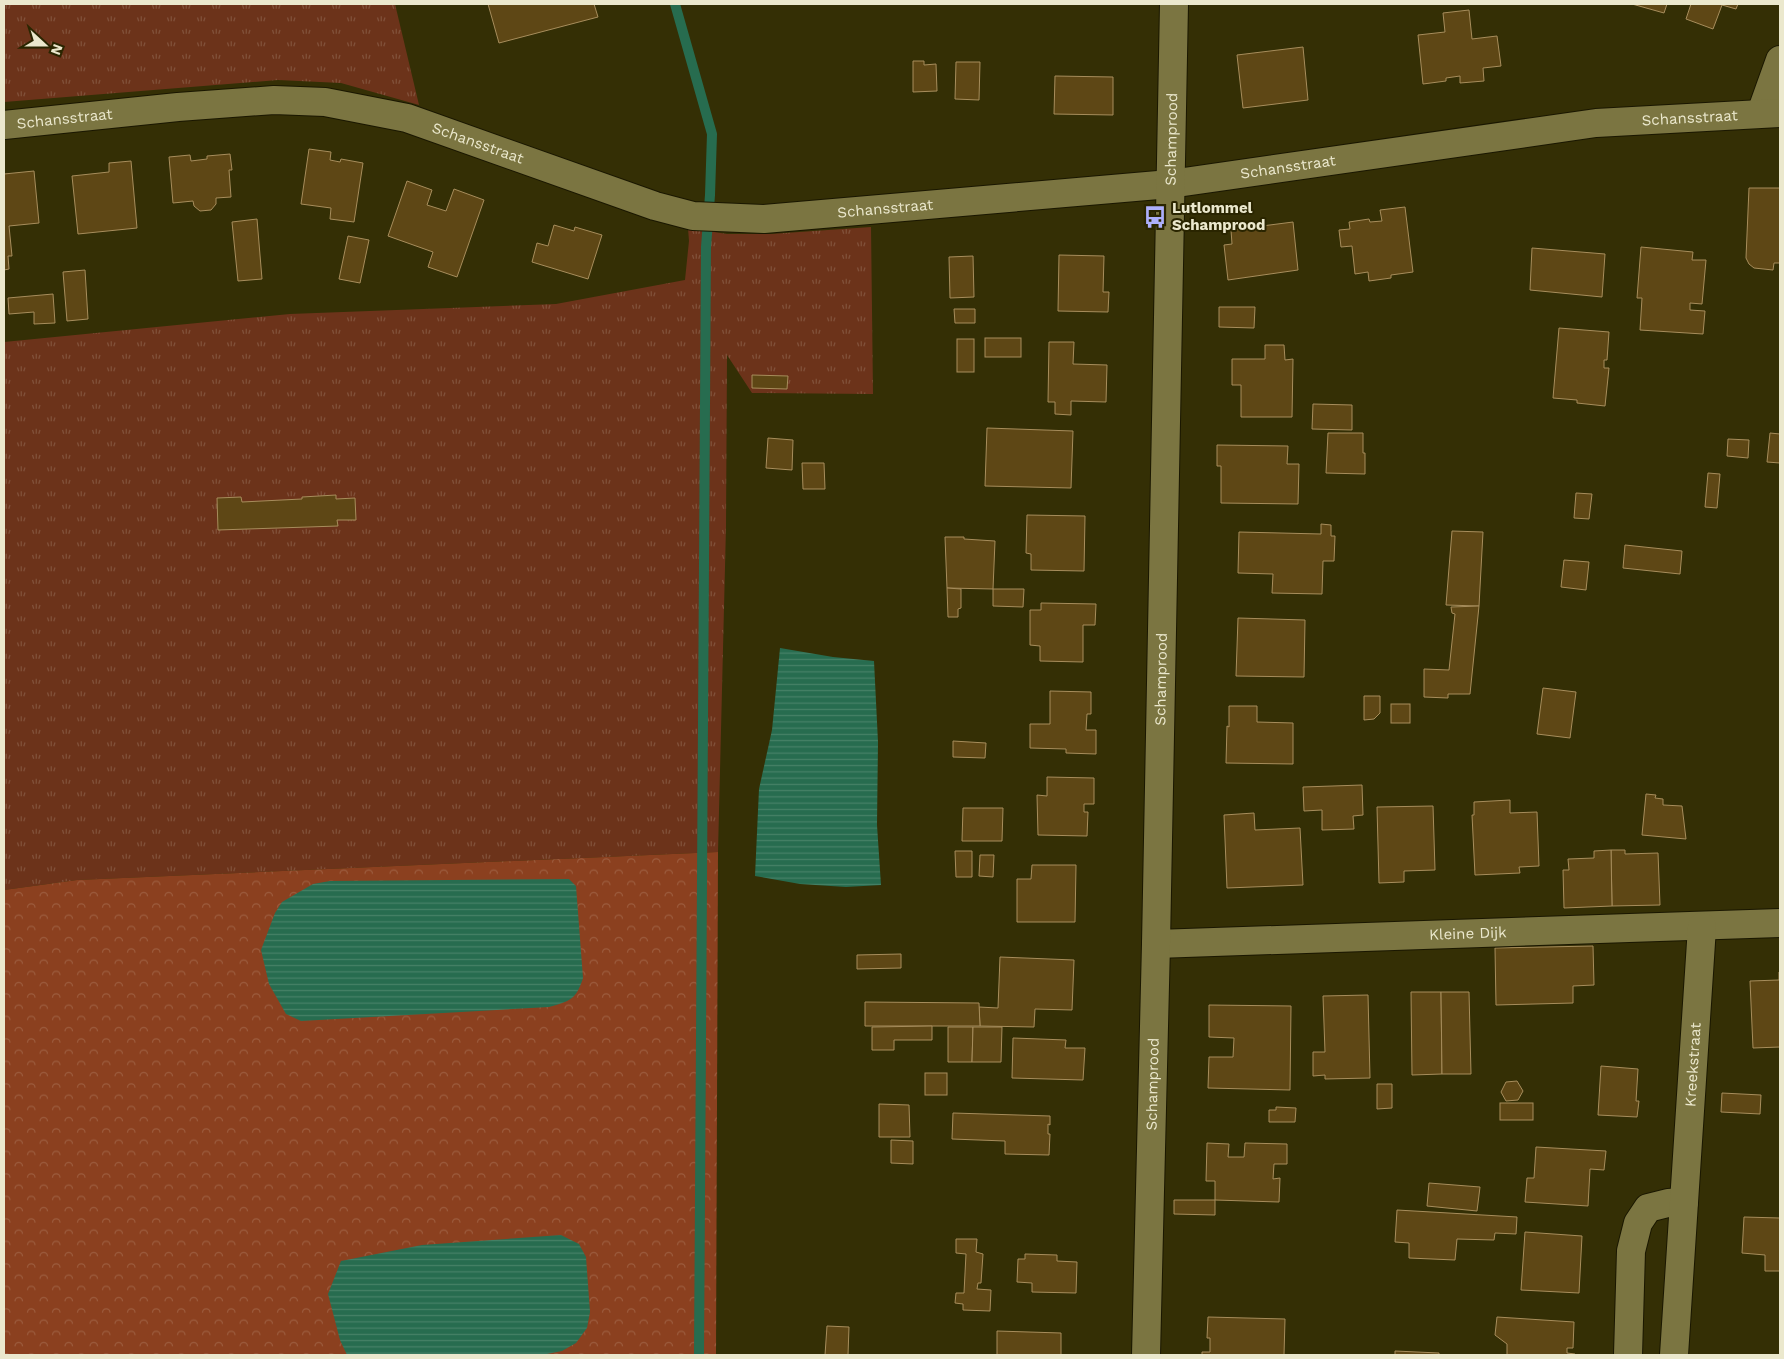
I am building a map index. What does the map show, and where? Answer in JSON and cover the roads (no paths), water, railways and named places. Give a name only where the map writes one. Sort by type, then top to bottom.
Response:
[{"type":"street","name":"Schamprood","points":[[1146,1355],[1174,4]]},
{"type":"street","points":[[1771,113],[1780,60]]},
{"type":"street","name":"Schansstraat","points":[[4,125],[178,107],[274,100],[325,102],[407,118],[655,206],[693,216],[764,219],[1170,184],[1596,123],[1771,113]]},
{"type":"street","name":"Kleine Dijk","points":[[1156,944],[1780,923]]},
{"type":"street","name":"Kreekstraat","points":[[1674,1355],[1702,927]]},
{"type":"street","points":[[1628,1355],[1631,1251],[1638,1223],[1648,1208],[1668,1203],[1684,1202]]},
{"type":"waterway","points":[[675,4],[712,134],[706,247],[699,1355]]},
{"type":"place","name":"Lutlommel Schamprood","points":[[1155,217]]}]
